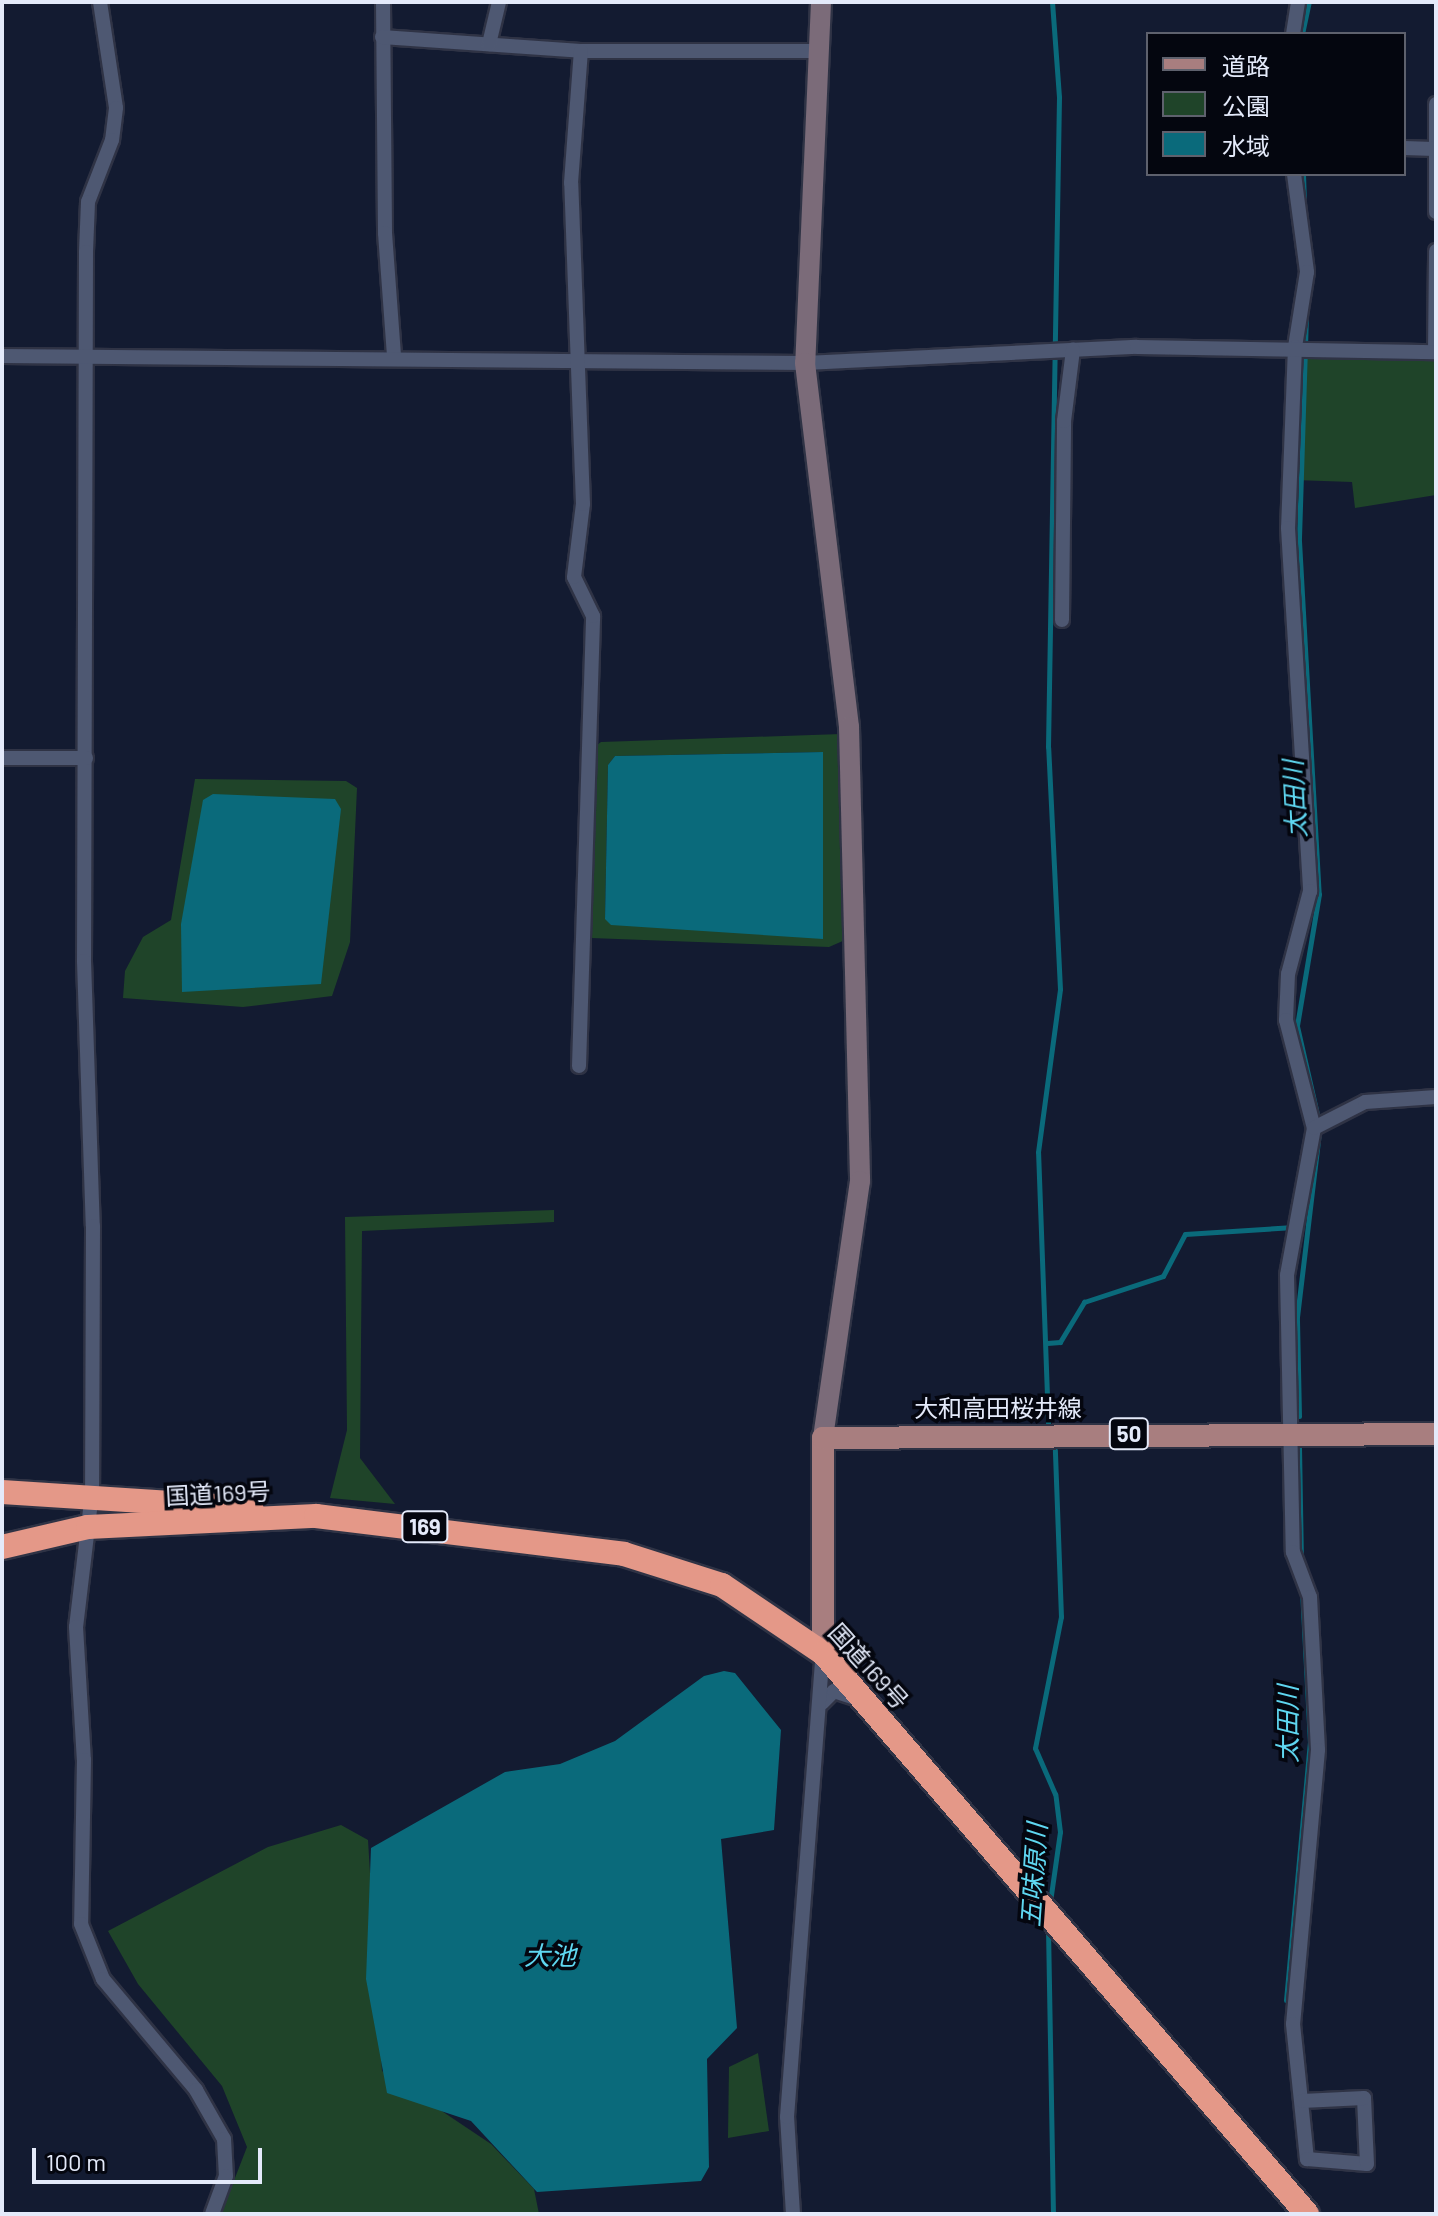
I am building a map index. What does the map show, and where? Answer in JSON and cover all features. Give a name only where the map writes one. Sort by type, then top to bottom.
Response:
[{"type":"highway","name":"169","points":[[2,1492],[92,1493],[316,1516]]},
{"type":"highway","name":"国道169号","points":[[2,1547],[88,1527],[316,1516],[498,1534],[652,1561],[747,1599],[823,1653],[1307,2214]]},
{"type":"main road","name":"大和高田桜井線","points":[[823,1438],[1436,1434]]},
{"type":"main road","points":[[823,1438],[823,1653]]},
{"type":"street","points":[[100,2],[116,108],[112,140],[88,202],[86,758],[92,1493],[76,1627],[84,1760],[83,1939],[103,1979],[196,2090],[224,2139],[226,2176],[212,2214]]},
{"type":"street","points":[[383,2],[394,356]]},
{"type":"street","points":[[489,44],[499,2]]},
{"type":"street","points":[[821,2],[805,363],[849,727],[860,1181],[823,1438]]},
{"type":"street","points":[[1293,32],[1298,2]]},
{"type":"street","points":[[382,37],[581,51],[820,51]]},
{"type":"street","points":[[579,1066],[593,616],[574,577],[583,504],[571,183],[581,51]]},
{"type":"street","points":[[1436,104],[1436,212]]},
{"type":"street","points":[[1406,148],[1434,149]]},
{"type":"street","points":[[1294,176],[1307,272],[1295,347],[1288,528],[1310,891],[1288,974],[1286,1020],[1314,1128],[1287,1275],[1293,1552],[1310,1597],[1318,1750],[1293,2024],[1307,2159],[1367,2164],[1364,2098],[1302,2101]]},
{"type":"street","points":[[2,356],[394,356],[805,363],[1073,350],[1295,347],[1436,352],[1436,251]]},
{"type":"street","points":[[1062,620],[1064,421],[1073,350]]},
{"type":"street","points":[[2,758],[86,758]]},
{"type":"street","points":[[1314,1128],[1365,1102],[1436,1097]]},
{"type":"street","points":[[793,2214],[787,2117],[822,1703],[823,1653]]},
{"type":"street","points":[[822,1703],[834,1691],[867,1704]]},
{"type":"green space","points":[[1300,355],[1436,359],[1436,495],[1355,508],[1352,482],[1295,480]]},
{"type":"green space","points":[[841,734],[845,940],[829,947],[591,938],[593,748],[601,742]],"holes":[[[823,752],[822,832],[605,919],[608,765],[615,756]]]},
{"type":"green space","points":[[195,779],[346,781],[357,788],[350,942],[332,996],[243,1007],[123,998],[125,971],[143,937],[171,920]]},
{"type":"green space","points":[[554,1210],[554,1222],[362,1231],[360,1458],[395,1504],[330,1498],[347,1430],[345,1217]]},
{"type":"green space","points":[[341,1825],[368,1840],[382,2071],[491,2144],[534,2189],[539,2214],[221,2214],[247,2147],[222,2086],[138,1984],[108,1931],[268,1847]]},
{"type":"green space","points":[[758,2053],[769,2131],[728,2138],[729,2067]]},
{"type":"water","points":[[823,752],[823,939],[611,925],[605,919],[608,765],[615,756]]},
{"type":"water","points":[[213,794],[335,799],[341,809],[321,984],[182,992],[181,924],[203,800]]},
{"type":"water","name":"大池","points":[[724,1671],[735,1673],[781,1730],[774,1830],[721,1839],[737,2028],[707,2059],[709,2167],[701,2181],[537,2192],[471,2121],[387,2093],[366,1979],[371,1848],[505,1772],[560,1764],[615,1741],[704,1676]]},
{"type":"waterway","points":[[1048,1423],[1038,1152],[1060,989],[1048,747],[1059,97],[1052,2]]},
{"type":"waterway","name":"太田川","points":[[1302,32],[1309,2]]},
{"type":"waterway","name":"太田川","points":[[1303,176],[1304,197]]},
{"type":"waterway","name":"太田川","points":[[1306,315],[1299,541],[1319,894],[1297,1026],[1319,1123]]},
{"type":"waterway","name":"太田川","points":[[1299,1416],[1297,1317],[1319,1133]]},
{"type":"waterway","name":"五味原川","points":[[1047,1343],[1060,1342],[1084,1302],[1163,1276],[1185,1234],[1294,1227]]},
{"type":"waterway","name":"太田川","points":[[1299,1447],[1301,1560]]},
{"type":"waterway","name":"五味原川","points":[[1050,1902],[1060,1832],[1055,1794],[1035,1748],[1061,1617],[1055,1450]]},
{"type":"waterway","name":"太田川","points":[[1286,2000],[1310,1743],[1302,1590]]},
{"type":"waterway","name":"五味原川","points":[[1048,1928],[1053,2214]]}]
